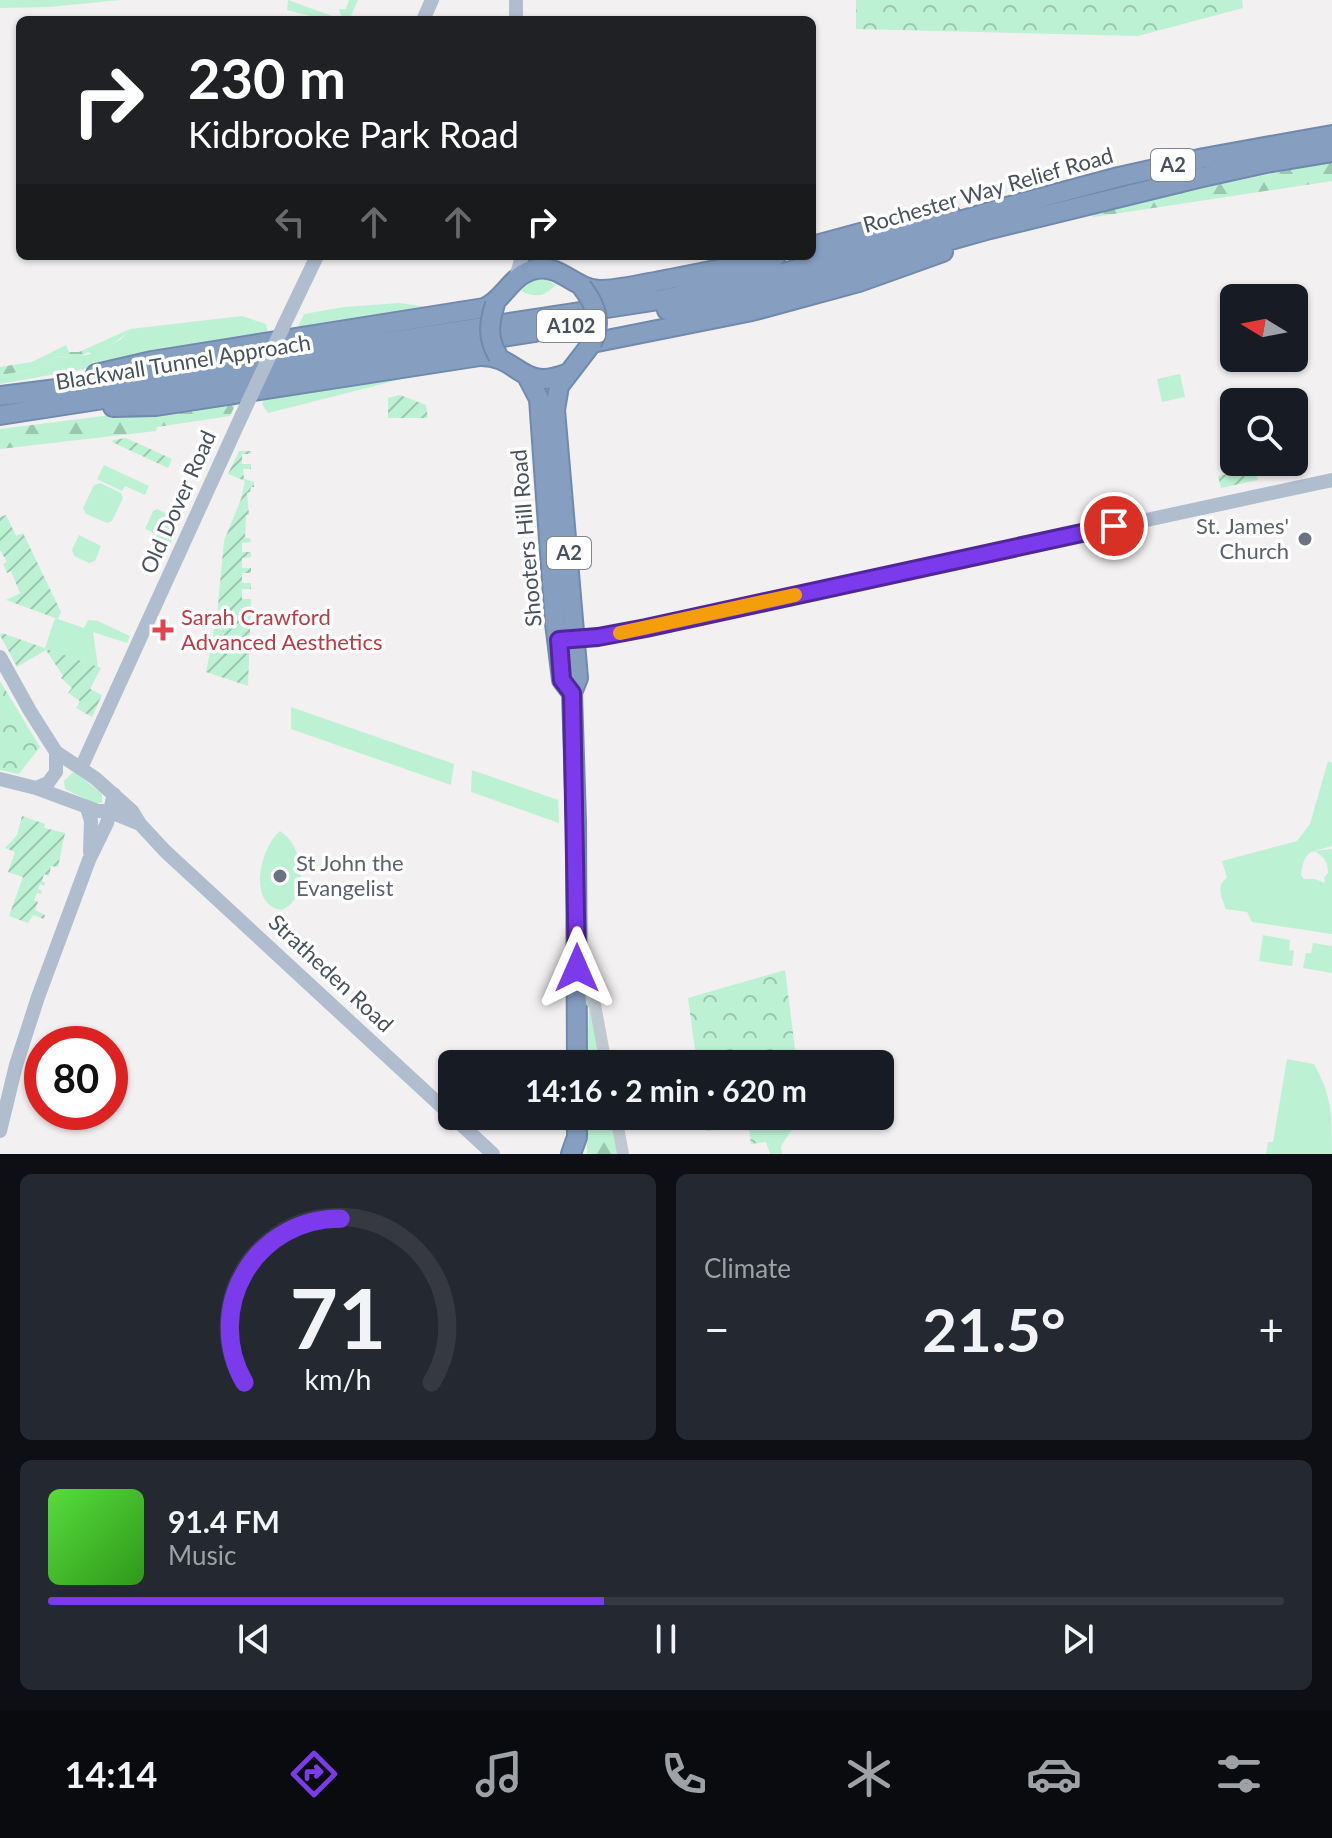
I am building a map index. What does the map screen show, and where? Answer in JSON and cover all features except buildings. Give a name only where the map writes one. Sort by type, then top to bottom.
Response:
[{"type":"highway","name":"Rochester Way Relief Road","points":[[376,350],[719,302],[768,291],[1204,158],[1332,135]]},
{"type":"highway","name":"Rochester Way Relief Road","points":[[376,350],[659,300],[791,271],[1019,213],[1332,152]]},
{"type":"highway","name":"A2","points":[[816,245],[897,223],[1019,213]]},
{"type":"highway","name":"A2","points":[[566,374],[592,343],[718,319],[859,282],[1019,213]]},
{"type":"highway","points":[[582,287],[611,289],[758,260]]},
{"type":"highway","points":[[566,374],[548,380],[528,378],[498,356],[490,340],[489,325],[495,304],[516,278],[546,262],[582,287],[595,306],[598,317],[598,328],[592,343]]},
{"type":"highway","points":[[21,402],[152,361],[467,312],[495,304]]},
{"type":"highway","name":"A102","points":[[0,415],[21,402],[184,373],[376,350]]},
{"type":"highway","points":[[21,402],[156,406],[471,357],[498,356]]},
{"type":"highway","name":"Shooters Hill Road","points":[[547,411],[566,374]]},
{"type":"highway","name":"Shooters Hill Road","points":[[528,378],[547,411],[568,639],[578,678],[572,693],[577,1050]]},
{"type":"highway","name":"A102","points":[[0,396],[21,402]]},
{"type":"main road","name":"Old Dover Road","points":[[81,768],[315,260]]},
{"type":"main road","points":[[516,278],[521,260]]},
{"type":"main road","points":[[568,639],[646,628],[1332,480]]},
{"type":"main road","points":[[0,657],[56,752],[114,794],[136,818]]},
{"type":"main road","points":[[36,788],[48,783],[56,772],[56,752]]},
{"type":"main road","name":"Stratheden Road","points":[[0,779],[36,788],[87,808],[136,818],[493,1154]]},
{"type":"main road","points":[[0,1131],[34,1009],[89,860],[107,823],[114,794]]},
{"type":"main road","points":[[87,808],[91,821],[89,860]]},
{"type":"street","points":[[577,997],[587,997],[595,1005],[603,1050]]},
{"type":"street","points":[[619,1130],[623,1154]]},
{"type":"green space","points":[[0,0],[120,0],[0,8]]},
{"type":"green space","points":[[288,0],[332,16],[310,16],[287,10]]},
{"type":"green space","points":[[349,0],[358,0],[351,16],[341,16],[339,9],[346,9]]},
{"type":"green space","points":[[856,0],[1242,0],[1243,8],[1138,36],[856,29]]},
{"type":"green space","points":[[1332,161],[1332,181],[1094,217],[1085,212]]},
{"type":"green space","points":[[541,277],[556,285],[540,295],[521,291],[528,281]]},
{"type":"green space","points":[[399,303],[429,307],[430,312],[295,333],[304,314]]},
{"type":"green space","points":[[242,316],[266,324],[267,336],[0,384],[0,375],[31,370],[58,356],[69,358],[102,354],[105,348],[121,339],[130,329]]},
{"type":"green space","points":[[130,329],[100,358],[88,352],[76,359],[58,356],[31,370],[0,375],[0,367],[32,362],[66,345],[69,352],[79,352]]},
{"type":"green space","points":[[465,363],[268,413],[262,404],[267,394]]},
{"type":"green space","points":[[1180,374],[1185,397],[1162,402],[1157,379]]},
{"type":"green space","points":[[400,395],[426,405],[428,418],[388,418],[388,398]]},
{"type":"green space","points":[[238,399],[230,416],[157,427],[156,431],[0,449],[0,429]]},
{"type":"green space","points":[[126,438],[172,459],[168,468],[112,442]]},
{"type":"green space","points":[[239,451],[251,451],[251,454],[242,454],[242,464],[251,464],[251,469],[243,469],[244,479],[254,482],[254,487],[247,493],[249,515],[246,515],[245,538],[250,538],[251,542],[242,543],[242,552],[251,552],[251,557],[242,558],[242,568],[251,568],[251,573],[242,573],[242,583],[251,583],[251,589],[242,589],[242,599],[251,599],[248,686],[206,672],[217,615],[224,541],[245,481],[228,474]]},
{"type":"green space","points":[[104,465],[149,486],[145,495],[125,486],[122,491],[97,479]]},
{"type":"green space","points":[[1218,476],[1257,476],[1258,480],[1221,488]]},
{"type":"green space","points":[[100,483],[121,493],[123,498],[112,521],[107,523],[86,514],[83,508],[94,485]]},
{"type":"green space","points":[[157,509],[180,520],[170,545],[145,529],[153,511]]},
{"type":"green space","points":[[6,515],[16,536],[23,533],[61,612],[58,619],[6,600],[20,593],[11,571],[7,573],[3,564],[7,562],[0,550],[0,517]]},
{"type":"green space","points":[[79,535],[101,546],[95,561],[89,563],[74,556],[72,550]]},
{"type":"green space","points":[[55,618],[84,628],[88,620],[98,621],[130,636],[127,643],[93,632],[98,667],[45,648]]},
{"type":"green space","points":[[2,633],[101,668],[90,689],[102,695],[92,717],[76,708],[80,701],[68,693],[72,688],[61,678],[63,676],[46,650],[17,667],[0,635]]},
{"type":"green space","points":[[0,681],[40,747],[19,774],[0,770]]},
{"type":"green space","points":[[291,707],[454,764],[451,785],[291,729]]},
{"type":"green space","points":[[1328,761],[1332,763],[1332,846],[1315,851],[1332,849],[1332,934],[1252,922],[1247,912],[1226,909],[1220,892],[1227,878],[1222,861],[1297,841],[1310,824]],"holes":[[[1314,851],[1326,863],[1328,873],[1325,883],[1304,879],[1301,875],[1304,860]]]},
{"type":"green space","points":[[472,770],[558,800],[559,823],[471,792]]},
{"type":"green space","points":[[72,773],[102,794],[102,803],[93,803],[65,789],[64,781]]},
{"type":"green space","points":[[22,816],[45,824],[44,828],[65,833],[58,867],[51,866],[49,876],[44,874],[44,886],[40,884],[38,889],[42,891],[41,894],[37,893],[34,900],[38,902],[35,910],[45,915],[44,919],[33,915],[28,923],[9,916],[23,877],[8,872],[15,852],[5,848],[17,835]]},
{"type":"green space","points":[[280,831],[295,848],[301,871],[297,894],[282,910],[271,906],[264,898],[260,874],[267,849]]},
{"type":"green space","points":[[1263,935],[1290,940],[1289,950],[1294,951],[1292,966],[1259,961]]},
{"type":"green space","points":[[1313,943],[1332,946],[1332,973],[1303,968],[1306,953],[1311,953]]},
{"type":"green space","points":[[785,970],[795,1050],[695,1050],[688,998]]},
{"type":"green space","points":[[589,1006],[599,1050],[587,1050]]},
{"type":"green space","points":[[1287,1059],[1314,1064],[1320,1075],[1330,1107],[1332,1154],[1266,1154],[1268,1142],[1273,1142]]},
{"type":"green space","points":[[587,1130],[613,1130],[617,1154],[587,1154]]},
{"type":"green space","points":[[749,1130],[792,1130],[781,1146],[782,1154],[770,1154],[766,1142],[751,1144]]},
{"type":"slow traffic","points":[[620,633],[795,595]]},
{"type":"place","name":"St. James' Church","points":[[1305,539]]},
{"type":"place","name":"Sarah Crawford Advanced Aesthetics","points":[[163,630]]},
{"type":"place","name":"St John the Evangelist","points":[[280,876]]},
{"type":"route","points":[[577,968],[572,693],[562,680],[559,640],[646,628],[1114,526]]}]
